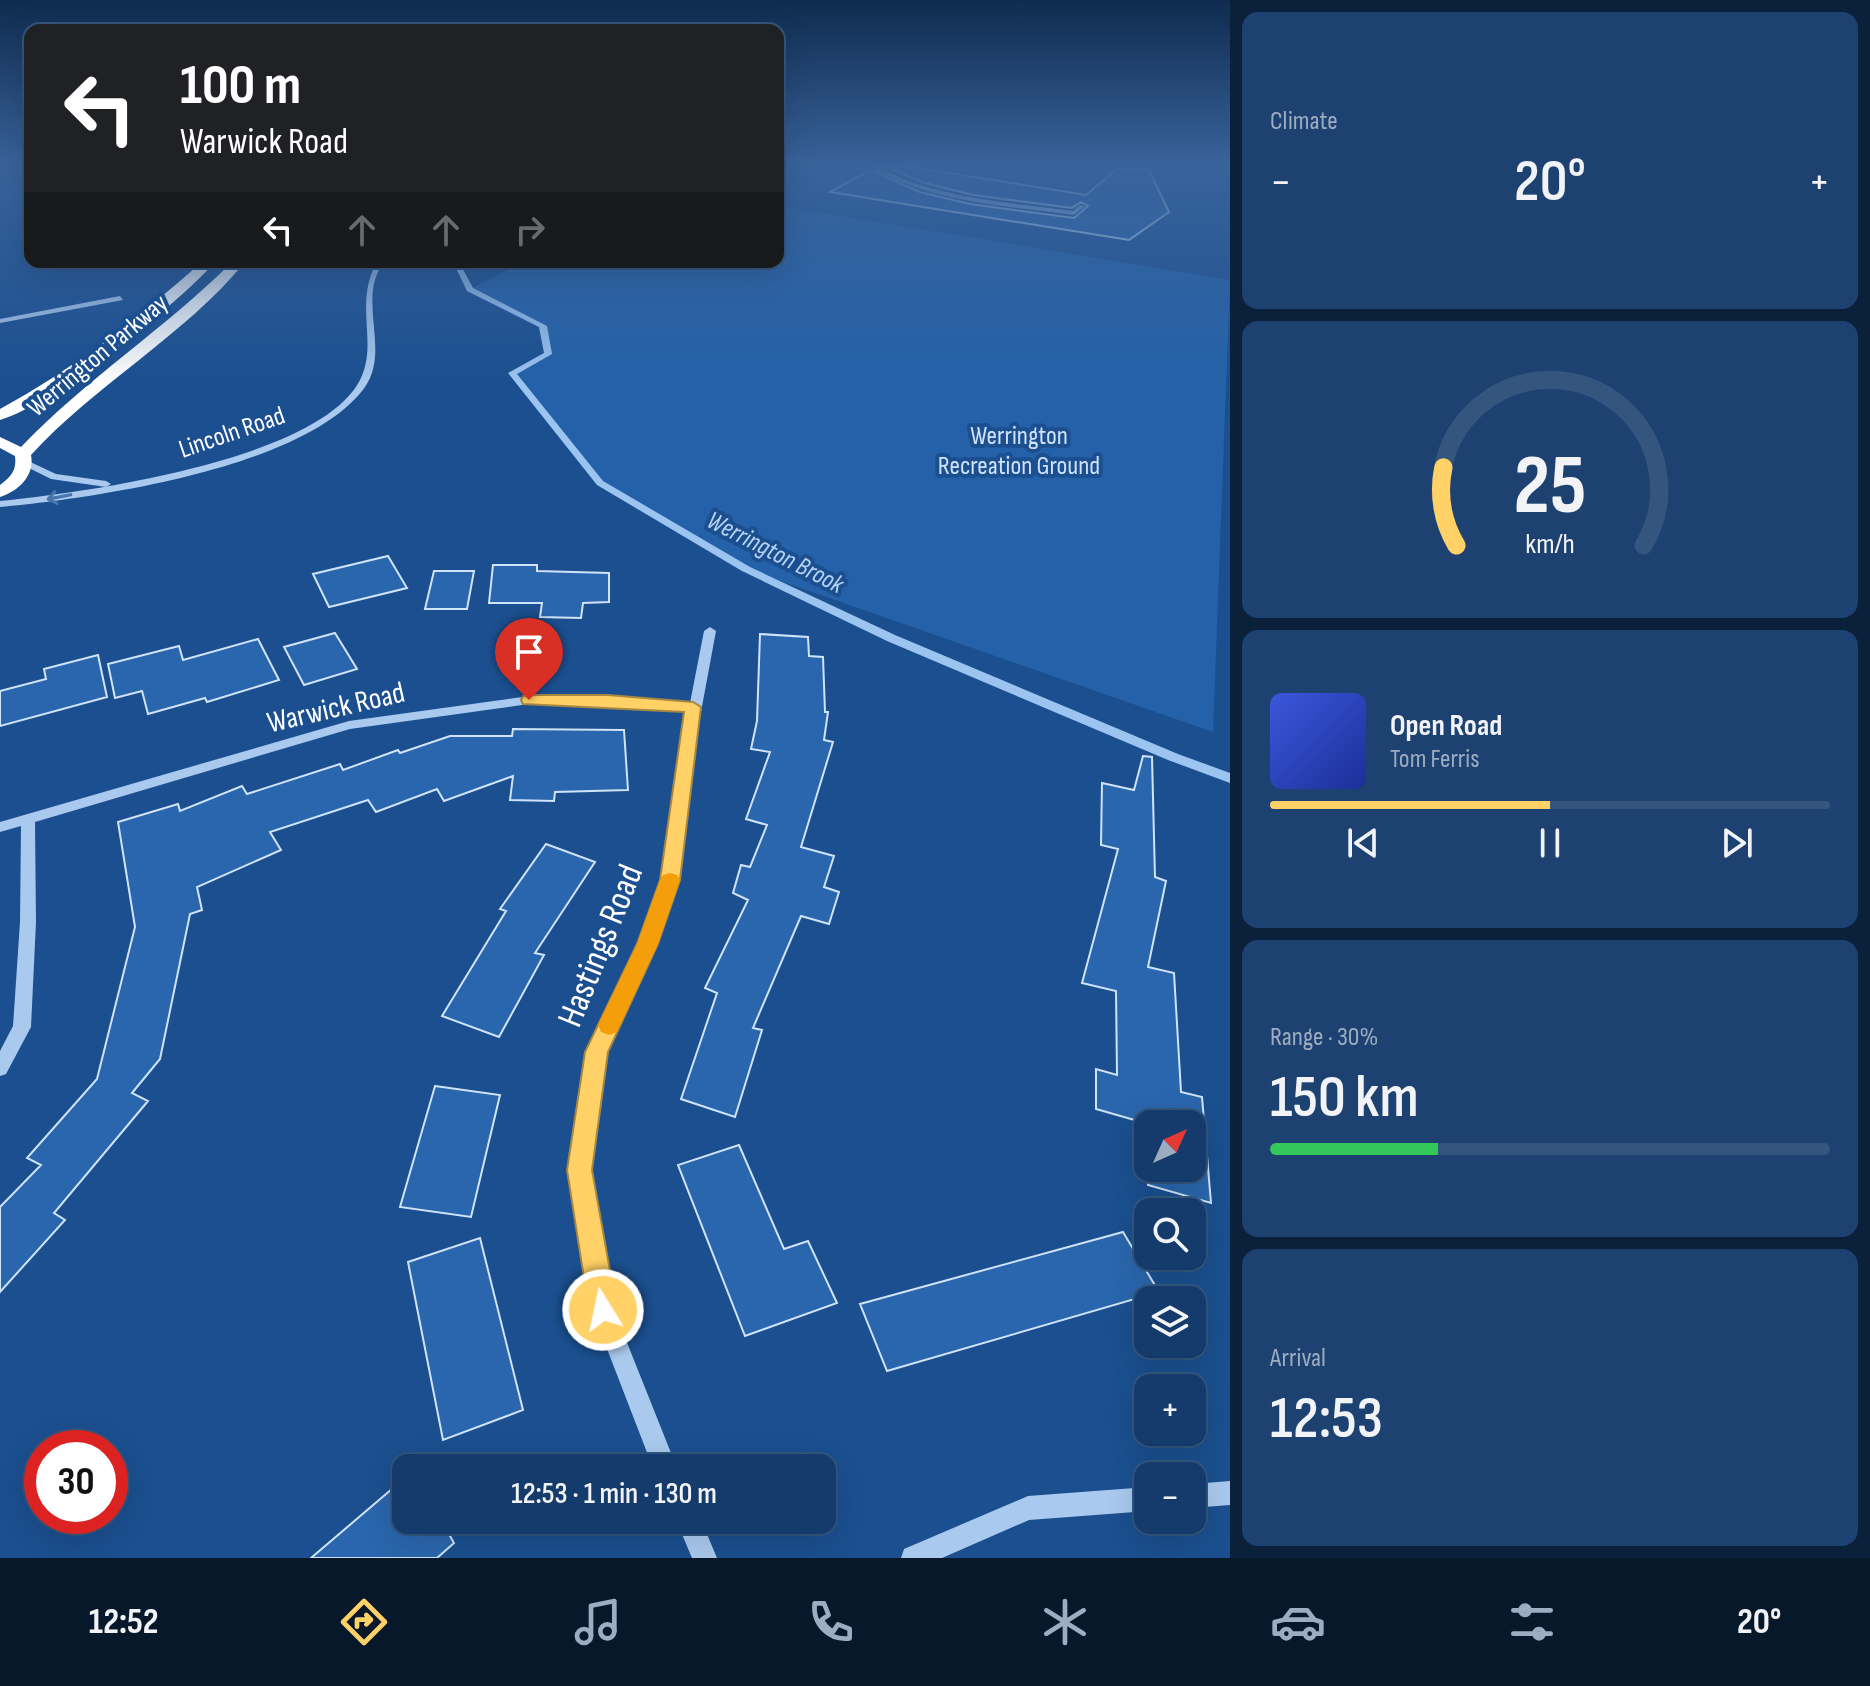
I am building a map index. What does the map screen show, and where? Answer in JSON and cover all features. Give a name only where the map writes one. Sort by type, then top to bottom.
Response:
[{"type":"highway","name":"Werrington Parkway","points":[[0,415],[55,385],[86,363],[150,315],[202,268]]},
{"type":"highway","name":"Werrington Parkway","points":[[0,492],[22,474],[25,459],[67,407],[204,299],[233,268]]},
{"type":"highway","points":[[0,442],[25,459]]},
{"type":"street","name":"Lincoln Road","points":[[0,504],[36,502],[180,476],[276,446],[329,416],[362,385],[371,365],[370,286],[378,268]]},
{"type":"street","points":[[0,321],[120,298]]},
{"type":"street","name":"Lincoln Road","points":[[25,459],[54,477],[118,486]]},
{"type":"street","name":"Hastings Road","points":[[660,1454],[603,1310],[580,1170],[596,1052],[647,944],[670,880],[693,707],[710,631]]},
{"type":"street","name":"Warwick Road","points":[[0,827],[349,725],[529,700],[608,700],[693,707]]},
{"type":"street","points":[[0,1068],[22,1027],[28,922],[28,820]]},
{"type":"street","points":[[1206,1495],[1230,1493]]},
{"type":"street","points":[[913,1558],[1028,1508],[1134,1500]]},
{"type":"street","points":[[694,1534],[705,1558]]},
{"type":"green space","name":"Werrington Recreation Ground","points":[[784,238],[972,238],[1230,280],[1213,732],[746,569],[600,483],[512,373],[548,354],[543,326],[470,289],[512,268],[784,268]]},
{"type":"building","points":[[388,556],[407,588],[329,607],[313,574]]},
{"type":"building","points":[[493,565],[537,565],[537,571],[609,573],[609,602],[583,603],[581,618],[540,617],[542,603],[489,603]]},
{"type":"building","points":[[434,571],[474,571],[467,609],[425,609]]},
{"type":"building","points":[[335,633],[357,669],[304,685],[284,647]]},
{"type":"building","points":[[760,634],[808,637],[809,656],[823,657],[825,712],[828,712],[824,740],[833,742],[801,847],[834,856],[824,887],[839,892],[829,924],[801,916],[753,1028],[762,1030],[735,1117],[681,1099],[717,993],[705,988],[748,900],[733,893],[741,865],[750,867],[767,825],[746,819],[770,752],[751,749],[757,721]]},
{"type":"building","points":[[258,639],[279,680],[207,702],[205,698],[148,714],[142,691],[115,698],[108,664],[179,646],[183,660]]},
{"type":"building","points":[[98,655],[107,697],[0,726],[0,691],[46,679],[44,669]]},
{"type":"building","points":[[513,729],[624,730],[628,790],[555,792],[554,801],[510,800],[513,776],[444,801],[437,789],[376,812],[368,800],[270,832],[281,850],[197,887],[202,910],[190,914],[160,1059],[132,1093],[148,1101],[54,1213],[65,1220],[0,1292],[0,1207],[41,1165],[27,1158],[97,1079],[135,927],[118,822],[178,804],[180,811],[242,786],[247,794],[340,764],[343,770],[398,750],[400,753],[450,736],[512,736]]},
{"type":"building","points":[[1143,756],[1152,757],[1155,877],[1166,881],[1148,967],[1174,973],[1181,1092],[1202,1097],[1203,1110],[1134,1110],[1134,1120],[1096,1109],[1096,1069],[1117,1075],[1116,991],[1082,983],[1118,849],[1101,845],[1102,783],[1134,790]]},
{"type":"building","points":[[546,844],[595,862],[535,953],[544,955],[499,1037],[442,1016],[506,911],[500,909]]},
{"type":"building","points":[[435,1086],[500,1095],[471,1217],[400,1207]]},
{"type":"building","points":[[1206,1144],[1211,1203],[1206,1202],[1206,1198],[1194,1198],[1148,1185],[1148,1182],[1206,1182]]},
{"type":"building","points":[[739,1145],[784,1249],[808,1241],[837,1303],[745,1336],[678,1165]]},
{"type":"building","points":[[1123,1232],[1134,1250],[1134,1270],[1146,1270],[1155,1286],[1134,1286],[1134,1299],[887,1371],[860,1304]]},
{"type":"building","points":[[480,1238],[523,1410],[443,1440],[408,1262]]},
{"type":"building","points":[[392,1489],[392,1534],[449,1534],[454,1543],[437,1558],[311,1558]]},
{"type":"waterway","name":"Werrington Brook","points":[[459,268],[470,289],[543,326],[548,354],[512,373],[600,483],[746,569],[891,638],[1230,778]]},
{"type":"slow traffic","points":[[609,1025],[647,944],[670,880]]},
{"type":"route","points":[[529,700],[608,700],[693,707],[670,880],[647,944],[596,1052],[580,1170],[603,1310]]}]
